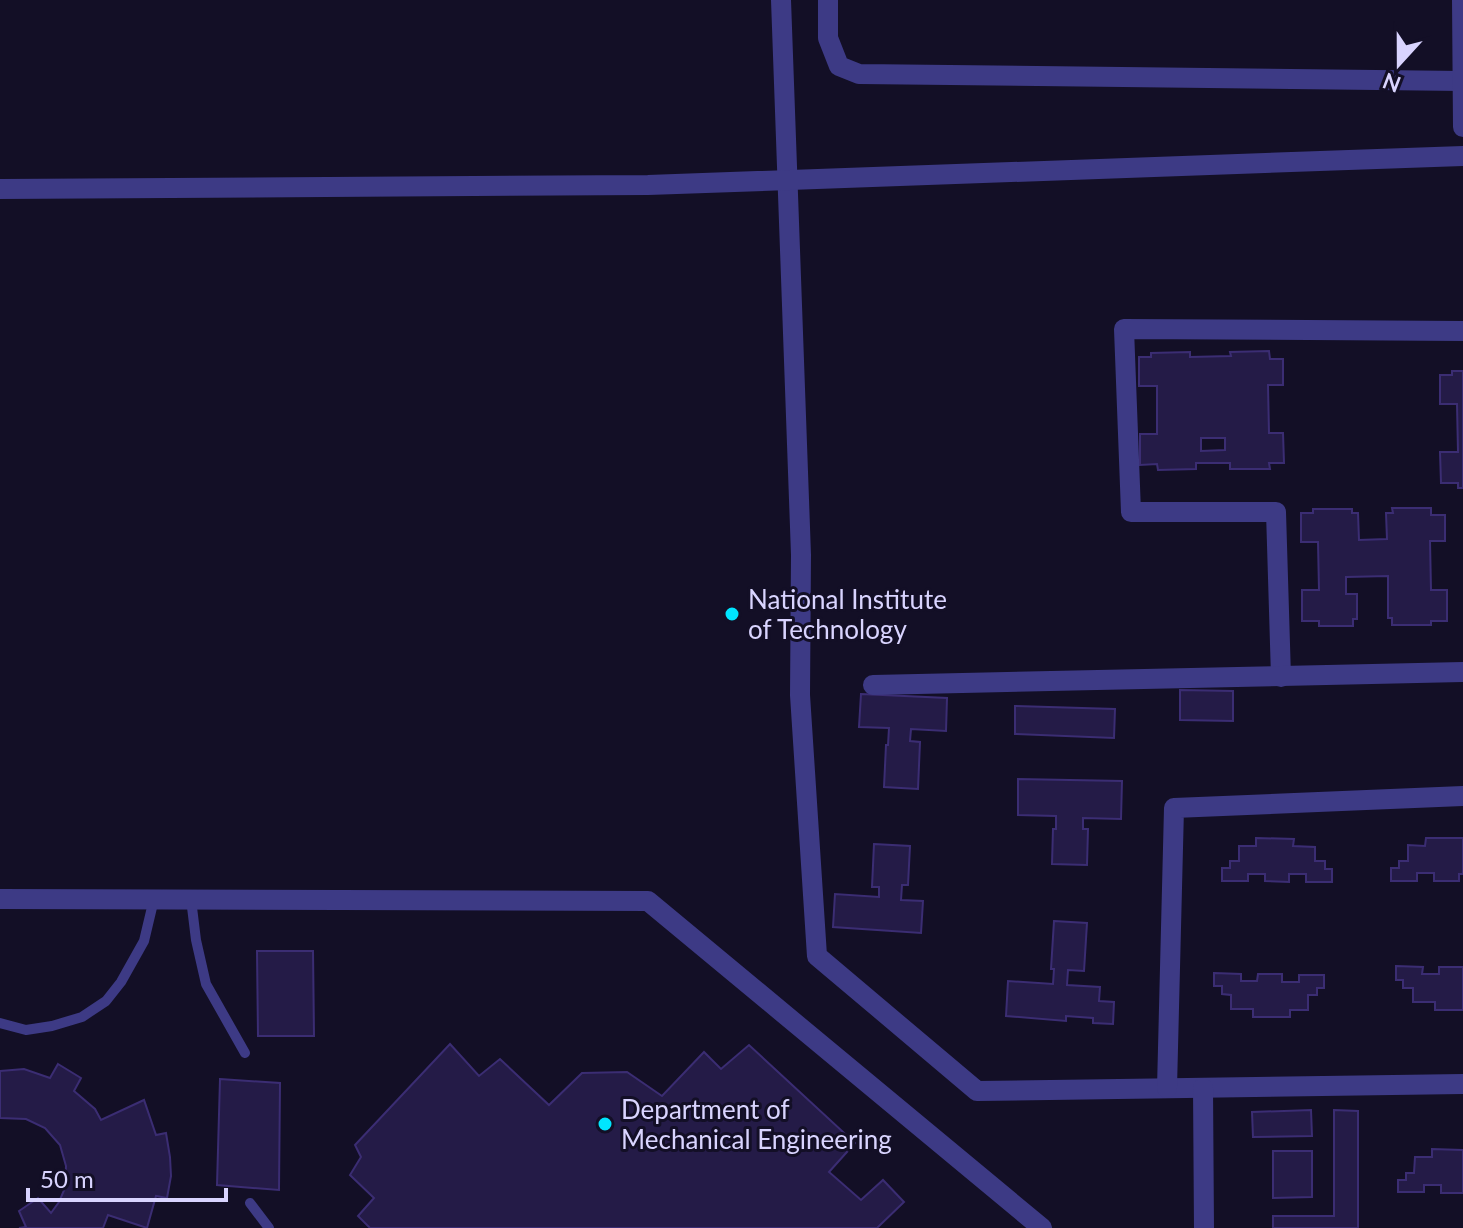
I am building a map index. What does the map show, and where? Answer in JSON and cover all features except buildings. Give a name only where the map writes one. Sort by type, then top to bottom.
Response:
[{"type":"street","points":[[781,0],[801,555],[800,695],[817,956],[977,1091],[1463,1084]]},
{"type":"street","points":[[828,0],[828,38],[839,66],[859,74],[1462,81]]},
{"type":"street","points":[[1462,0],[1463,127]]},
{"type":"street","points":[[0,189],[648,185],[1463,156]]},
{"type":"street","points":[[1281,677],[1276,512],[1131,512],[1124,329],[1463,331]]},
{"type":"street","points":[[873,685],[1463,672]]},
{"type":"street","points":[[1167,1088],[1174,808],[1463,796]]},
{"type":"street","points":[[0,899],[648,901],[1042,1228]]},
{"type":"street","points":[[1203,1088],[1204,1228]]},
{"type":"lane","points":[[0,1023],[26,1030],[52,1026],[82,1017],[106,1001],[127,973],[144,941],[154,899]]},
{"type":"lane","points":[[191,899],[206,984],[245,1053]]},
{"type":"lane","points":[[250,1203],[269,1228]]},
{"type":"place","name":"National Institute of Technology","points":[[732,614]]},
{"type":"place","name":"Department of Mechanical Engineering","points":[[605,1124]]}]
